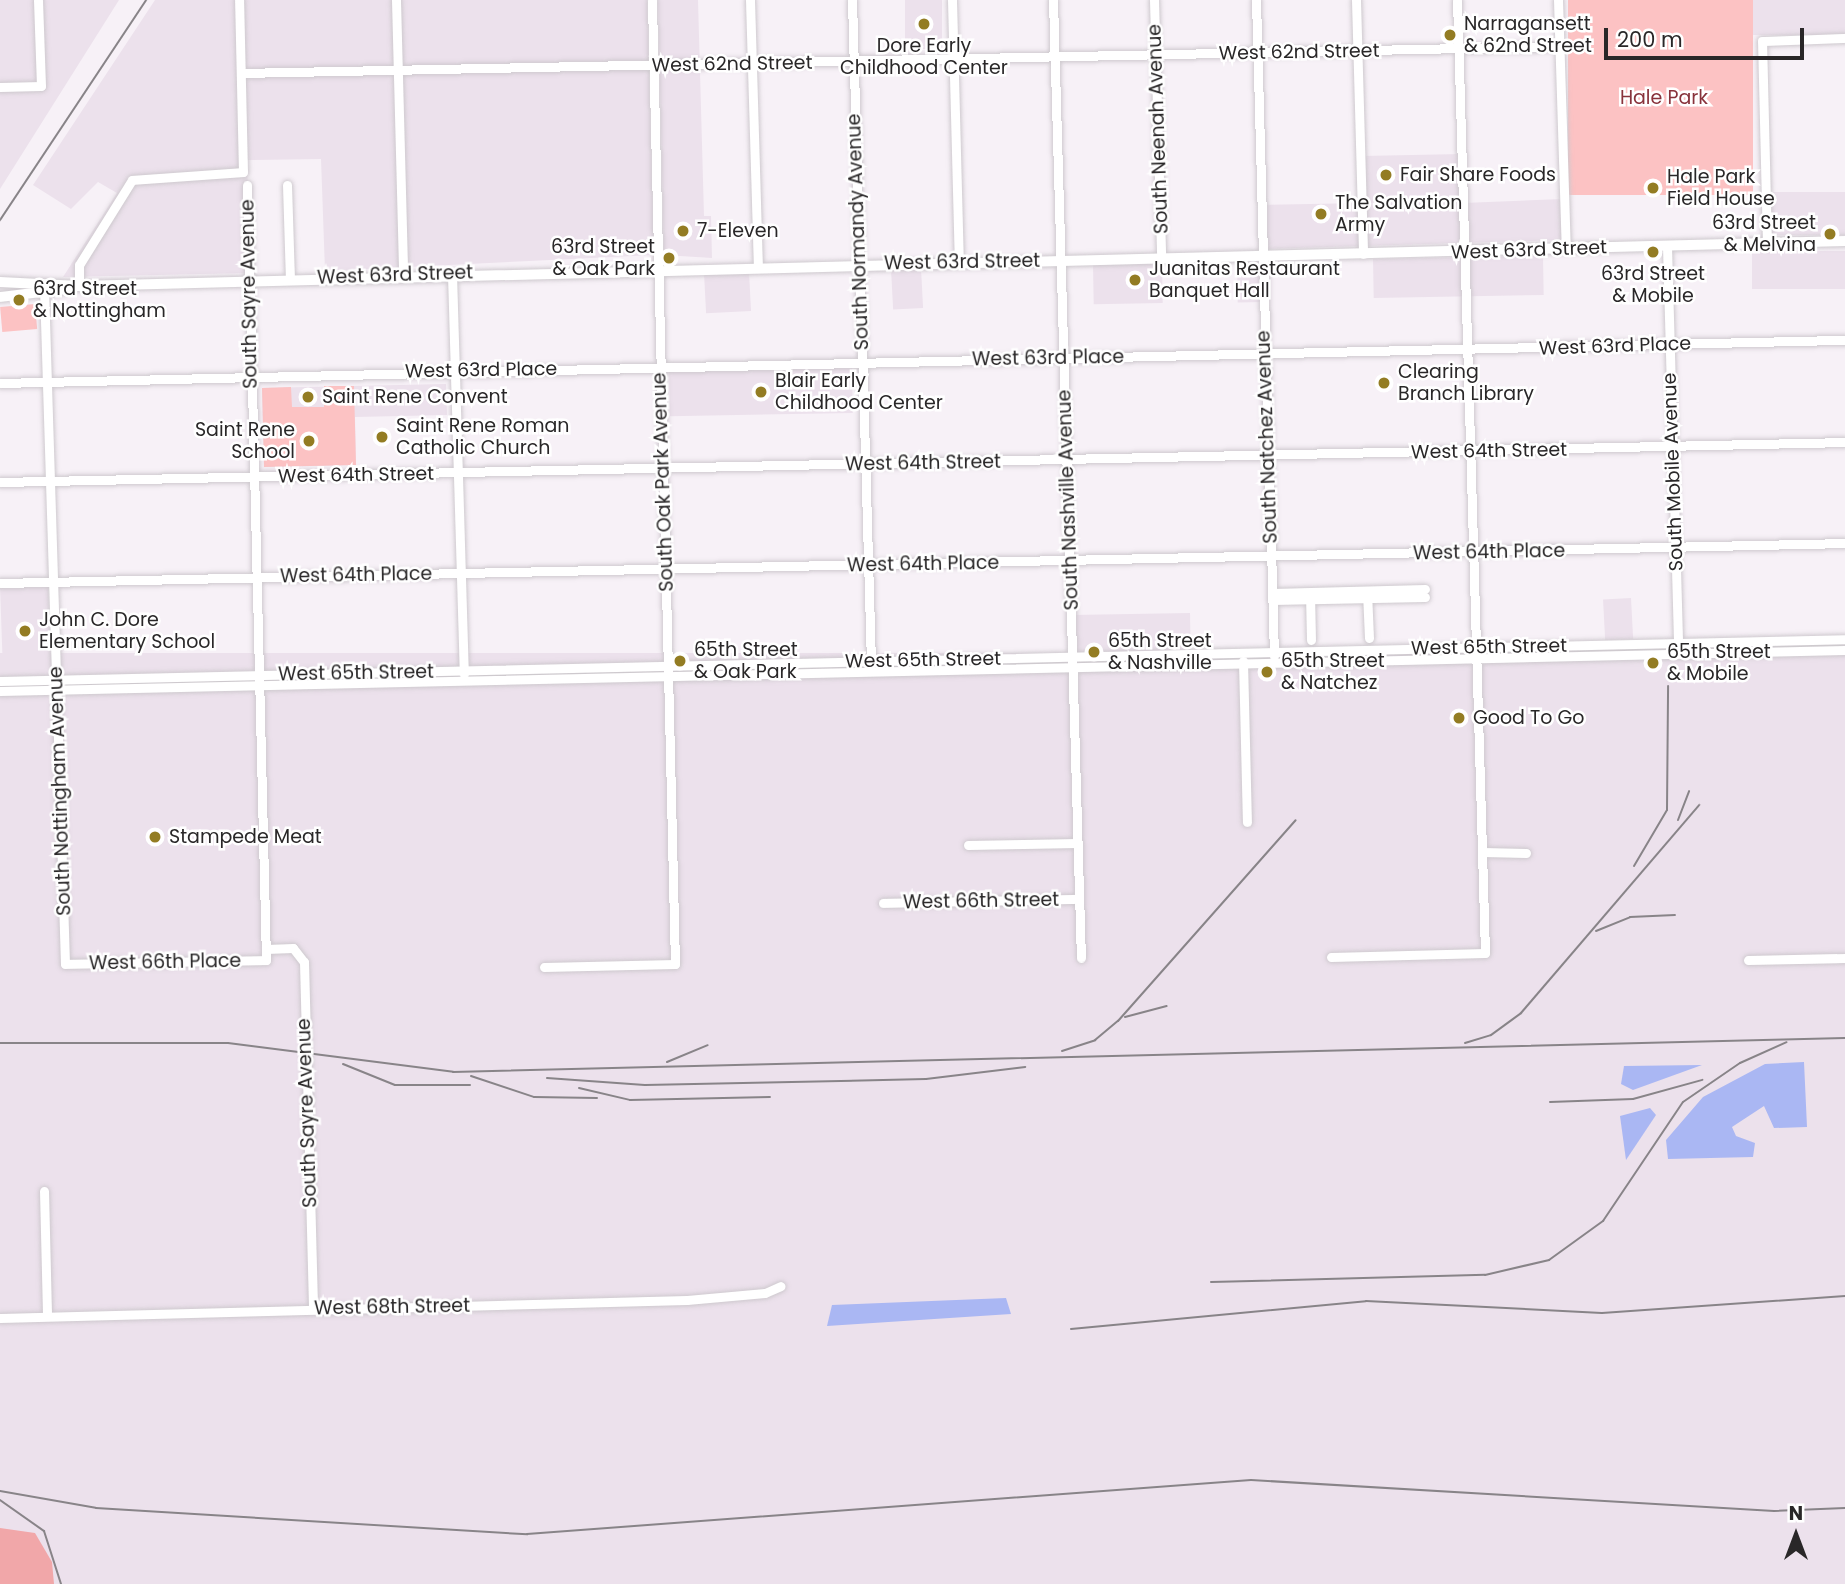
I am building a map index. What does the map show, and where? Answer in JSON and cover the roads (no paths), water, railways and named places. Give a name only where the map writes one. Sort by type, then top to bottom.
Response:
[{"type":"main road","name":"West 63rd Street","points":[[0,297],[44,288],[79,286],[659,267],[1464,252],[1845,241]]},
{"type":"main road","name":"West 63rd Street","points":[[0,282],[44,288]]},
{"type":"street","points":[[0,87],[41,86],[38,0]]},
{"type":"street","name":"South Sayre Avenue","points":[[79,286],[79,265],[132,180],[243,172],[239,0]]},
{"type":"street","points":[[396,0],[403,275]]},
{"type":"street","name":"South Oak Park Avenue","points":[[544,967],[675,964],[652,0]]},
{"type":"street","points":[[751,0],[758,265]]},
{"type":"street","name":"South Normandy Avenue","points":[[852,0],[871,673]]},
{"type":"street","points":[[952,0],[960,262]]},
{"type":"street","name":"South Nashville Avenue","points":[[1053,0],[1081,958]]},
{"type":"street","name":"South Neenah Avenue","points":[[1154,0],[1161,258]]},
{"type":"street","name":"South Natchez Avenue","points":[[1256,0],[1274,664]]},
{"type":"street","points":[[1356,0],[1363,254]]},
{"type":"street","points":[[1331,957],[1485,953],[1457,0]]},
{"type":"street","points":[[1558,0],[1566,249]]},
{"type":"street","points":[[1767,244],[1762,41],[1845,38]]},
{"type":"street","name":"West 62nd Street","points":[[241,73],[1559,46]]},
{"type":"street","name":"South Sayre Avenue","points":[[247,185],[266,960]]},
{"type":"street","points":[[287,185],[290,279]]},
{"type":"street","name":"South Mobile Avenue","points":[[1667,246],[1678,655]]},
{"type":"street","points":[[452,274],[464,682]]},
{"type":"street","name":"South Nottingham Avenue","points":[[44,288],[65,964]]},
{"type":"street","name":"West 63rd Place","points":[[0,383],[47,378],[1845,340]]},
{"type":"street","name":"West 64th Street","points":[[0,482],[1845,442]]},
{"type":"street","name":"West 64th Place","points":[[0,583],[1845,543]]},
{"type":"street","points":[[1272,596],[1425,593]]},
{"type":"street","points":[[1368,594],[1369,638]]},
{"type":"street","points":[[1310,595],[1311,640]]},
{"type":"street","name":"West 65th Street","points":[[0,691],[58,685],[259,675],[1845,639]]},
{"type":"street","name":"West 65th Street","points":[[0,681],[58,685],[259,686],[1477,661],[1845,650]]},
{"type":"street","points":[[1242,653],[1247,821]]},
{"type":"street","points":[[968,845],[1078,843]]},
{"type":"street","points":[[1483,852],[1526,853]]},
{"type":"street","name":"West 66th Street","points":[[883,903],[1079,899]]},
{"type":"street","name":"South Sayre Avenue","points":[[266,949],[293,948],[304,962],[313,1309]]},
{"type":"street","points":[[1748,960],[1845,958]]},
{"type":"street","name":"West 66th Place","points":[[65,964],[266,960]]},
{"type":"street","points":[[44,1191],[47,1316]]},
{"type":"street","name":"West 68th Street","points":[[0,1318],[687,1300],[765,1293],[781,1286]]},
{"type":"water","points":[[1804,1062],[1807,1127],[1774,1128],[1764,1106],[1732,1127],[1736,1136],[1755,1143],[1753,1157],[1668,1159],[1666,1140],[1703,1097],[1765,1064]]},
{"type":"water","points":[[1702,1065],[1633,1090],[1621,1084],[1624,1066]]},
{"type":"water","points":[[1650,1108],[1656,1115],[1626,1160],[1620,1116]]},
{"type":"water","points":[[1006,1298],[1011,1314],[827,1326],[832,1305]]},
{"type":"railway","points":[[0,220],[146,0]]},
{"type":"railway","points":[[1634,866],[1667,810],[1668,686]]},
{"type":"railway","points":[[1678,820],[1689,791]]},
{"type":"railway","points":[[1465,1043],[1491,1035],[1521,1013],[1699,805]]},
{"type":"railway","points":[[1062,1051],[1095,1040],[1118,1021],[1296,820]]},
{"type":"railway","points":[[1596,931],[1630,917],[1675,915]]},
{"type":"railway","points":[[1125,1017],[1167,1006]]},
{"type":"railway","points":[[0,1043],[228,1043],[453,1072],[1845,1038]]},
{"type":"railway","points":[[1211,1282],[1485,1275],[1549,1260],[1603,1221],[1683,1102],[1740,1063],[1787,1042]]},
{"type":"railway","points":[[667,1062],[708,1045]]},
{"type":"railway","points":[[343,1064],[395,1085],[470,1085]]},
{"type":"railway","points":[[547,1078],[645,1085],[926,1079],[1025,1067]]},
{"type":"railway","points":[[471,1076],[534,1097],[597,1098]]},
{"type":"railway","points":[[1550,1102],[1633,1099],[1702,1080]]},
{"type":"railway","points":[[579,1088],[630,1100],[770,1097]]},
{"type":"railway","points":[[1071,1329],[1366,1301],[1602,1313],[1845,1296]]},
{"type":"railway","points":[[0,1491],[96,1508],[527,1534],[1251,1480],[1774,1511],[1845,1508]]},
{"type":"railway","points":[[0,1500],[44,1531],[61,1584]]},
{"type":"place","name":"Dore Early Childhood Center","points":[[924,24]]},
{"type":"place","name":"Narragansett & 62nd Street","points":[[1450,35]]},
{"type":"place","name":"Fair Share Foods","points":[[1386,175]]},
{"type":"place","name":"Hale Park Field House","points":[[1653,188]]},
{"type":"place","name":"The Salvation Army","points":[[1321,214]]},
{"type":"place","name":"7-Eleven","points":[[683,231]]},
{"type":"place","name":"63rd Street & Melvina","points":[[1830,234]]},
{"type":"place","name":"63rd Street & Mobile","points":[[1653,252]]},
{"type":"place","name":"63rd Street & Oak Park","points":[[669,258]]},
{"type":"place","name":"Juanitas Restaurant Banquet Hall","points":[[1135,280]]},
{"type":"place","name":"63rd Street & Nottingham","points":[[19,300]]},
{"type":"place","name":"Clearing Branch Library","points":[[1384,383]]},
{"type":"place","name":"Blair Early Childhood Center","points":[[761,392]]},
{"type":"place","name":"Saint Rene Convent","points":[[308,397]]},
{"type":"place","name":"Saint Rene Roman Catholic Church","points":[[382,437]]},
{"type":"place","name":"Saint Rene School","points":[[309,441]]},
{"type":"place","name":"John C. Dore Elementary School","points":[[25,631]]},
{"type":"place","name":"65th Street & Nashville","points":[[1094,652]]},
{"type":"place","name":"65th Street & Oak Park","points":[[680,661]]},
{"type":"place","name":"65th Street & Mobile","points":[[1653,663]]},
{"type":"place","name":"65th Street & Natchez","points":[[1267,672]]},
{"type":"place","name":"Good To Go","points":[[1459,718]]},
{"type":"place","name":"Stampede Meat","points":[[155,837]]},
{"type":"park label","name":"Hale Park","points":[[1664,98]]}]
